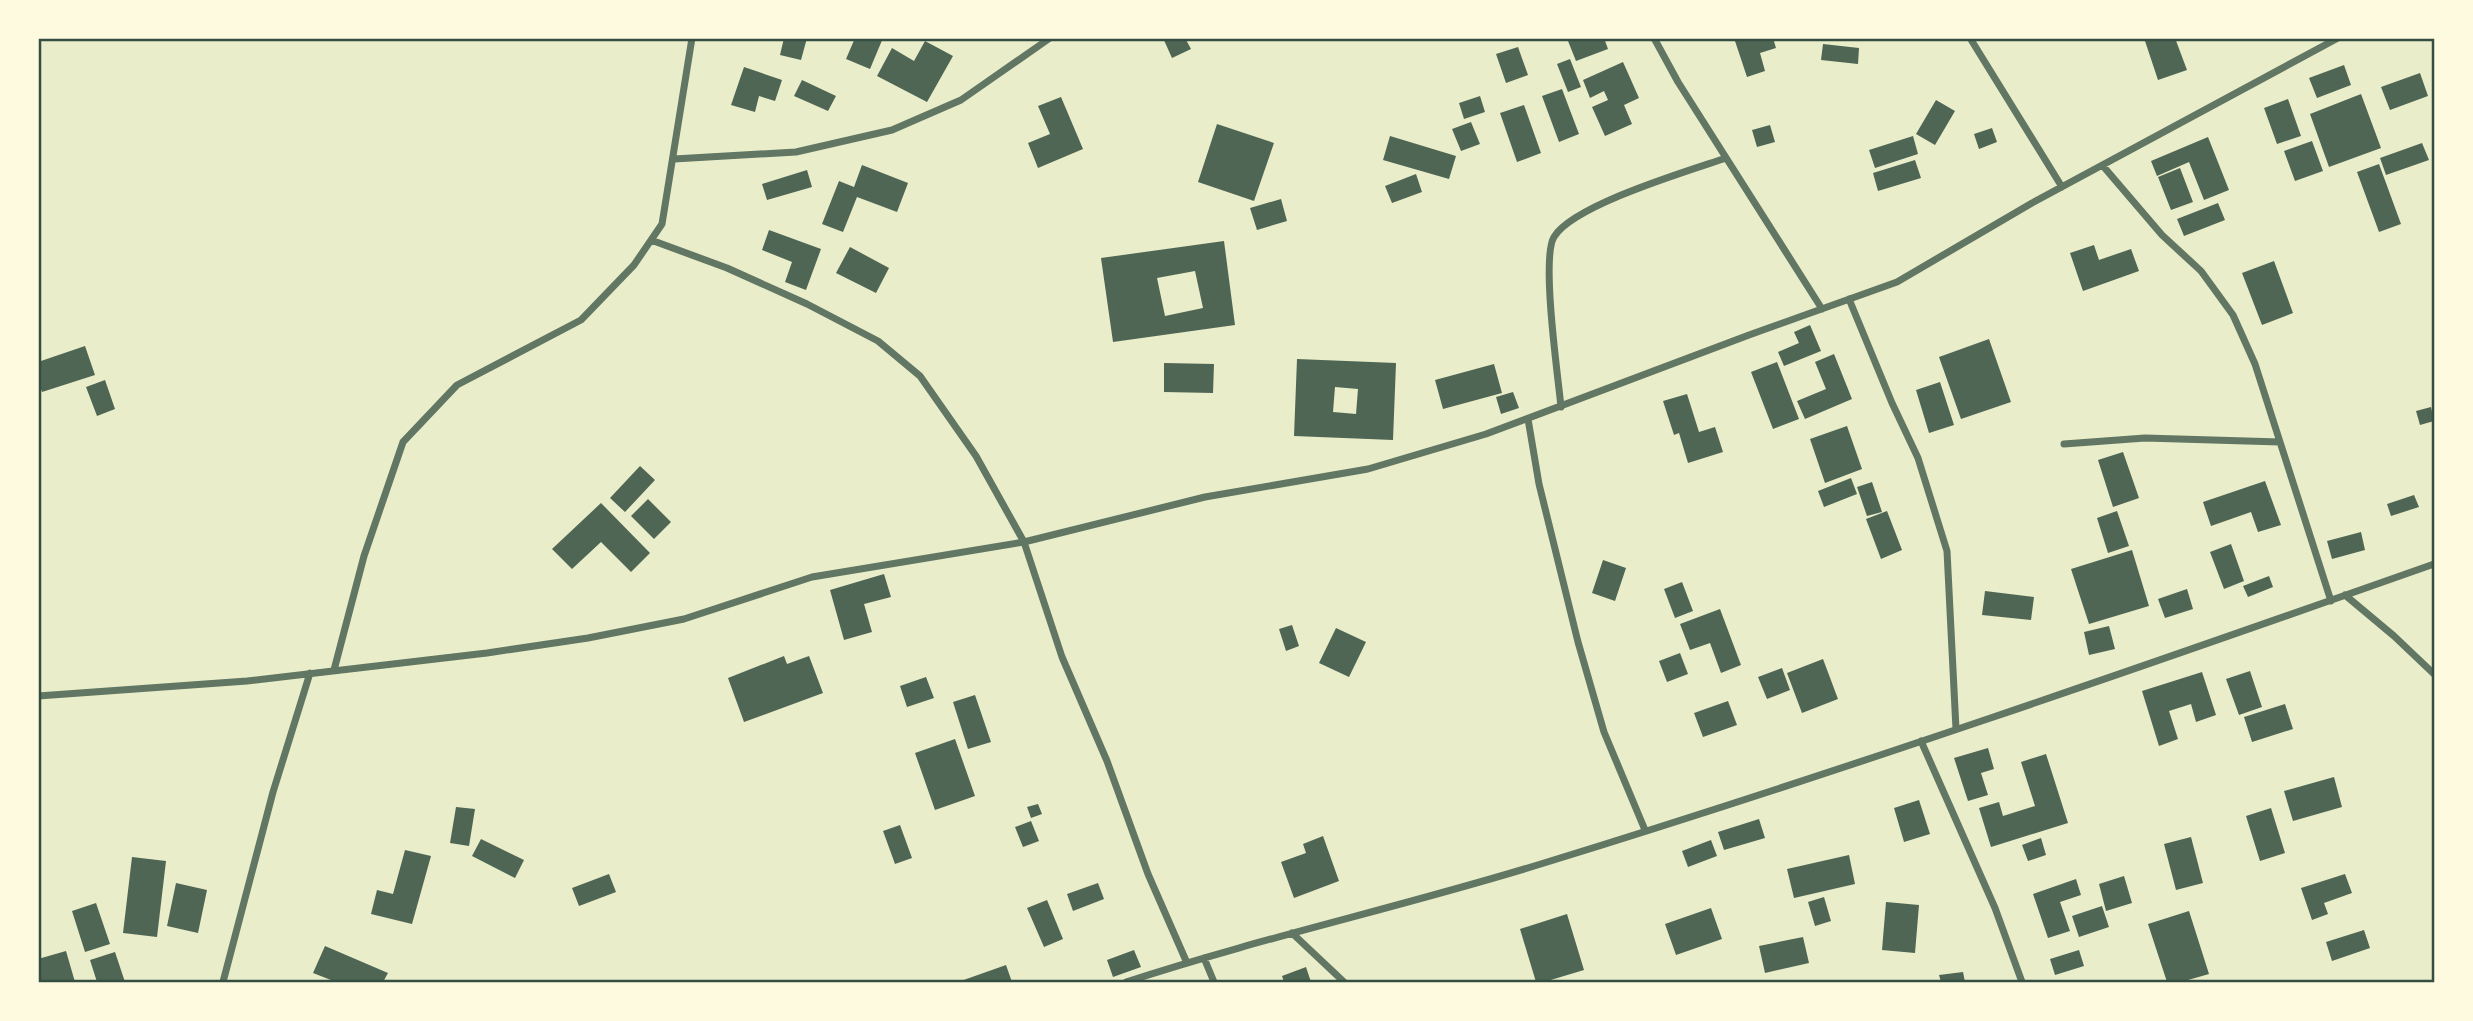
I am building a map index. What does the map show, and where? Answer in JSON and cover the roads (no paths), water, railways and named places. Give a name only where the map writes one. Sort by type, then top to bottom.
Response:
[{"type":"street","points":[[334,670],[364,556],[403,442],[457,385],[580,320],[634,265],[662,224],[692,38]]},
{"type":"street","points":[[674,159],[796,152],[892,130],[961,100],[1050,38]]},
{"type":"street","points":[[1654,38],[1822,309]]},
{"type":"street","points":[[1970,38],[2062,187]]},
{"type":"street","points":[[38,696],[247,681],[487,653],[589,638],[684,619],[812,577],[1024,542],[1205,497],[1368,469],[1486,434],[1897,282],[2062,187],[2338,38]]},
{"type":"street","points":[[1561,407],[1549,271],[1552,239],[1566,223],[1620,195],[1726,158]]},
{"type":"street","points":[[2103,166],[2161,235],[2201,271],[2233,314],[2255,364],[2331,601]]},
{"type":"street","points":[[651,240],[738,273],[807,304],[877,341],[920,376],[976,456],[1024,542],[1062,657],[1107,761],[1148,874],[1187,963]]},
{"type":"street","points":[[1849,299],[1918,458],[1947,551],[1955,729]]},
{"type":"street","points":[[1528,419],[1539,484],[1578,642],[1604,732],[1645,830]]},
{"type":"street","points":[[2064,444],[2145,438],[2280,442]]},
{"type":"street","points":[[1126,982],[1542,864],[2082,688],[2434,564]]},
{"type":"street","points":[[2345,596],[2394,636],[2434,674]]},
{"type":"street","points":[[223,982],[273,792],[310,673]]},
{"type":"street","points":[[1921,741],[1995,908],[2022,982]]},
{"type":"street","points":[[1292,933],[1344,982]]},
{"type":"street","points":[[1204,958],[1214,982]]}]
